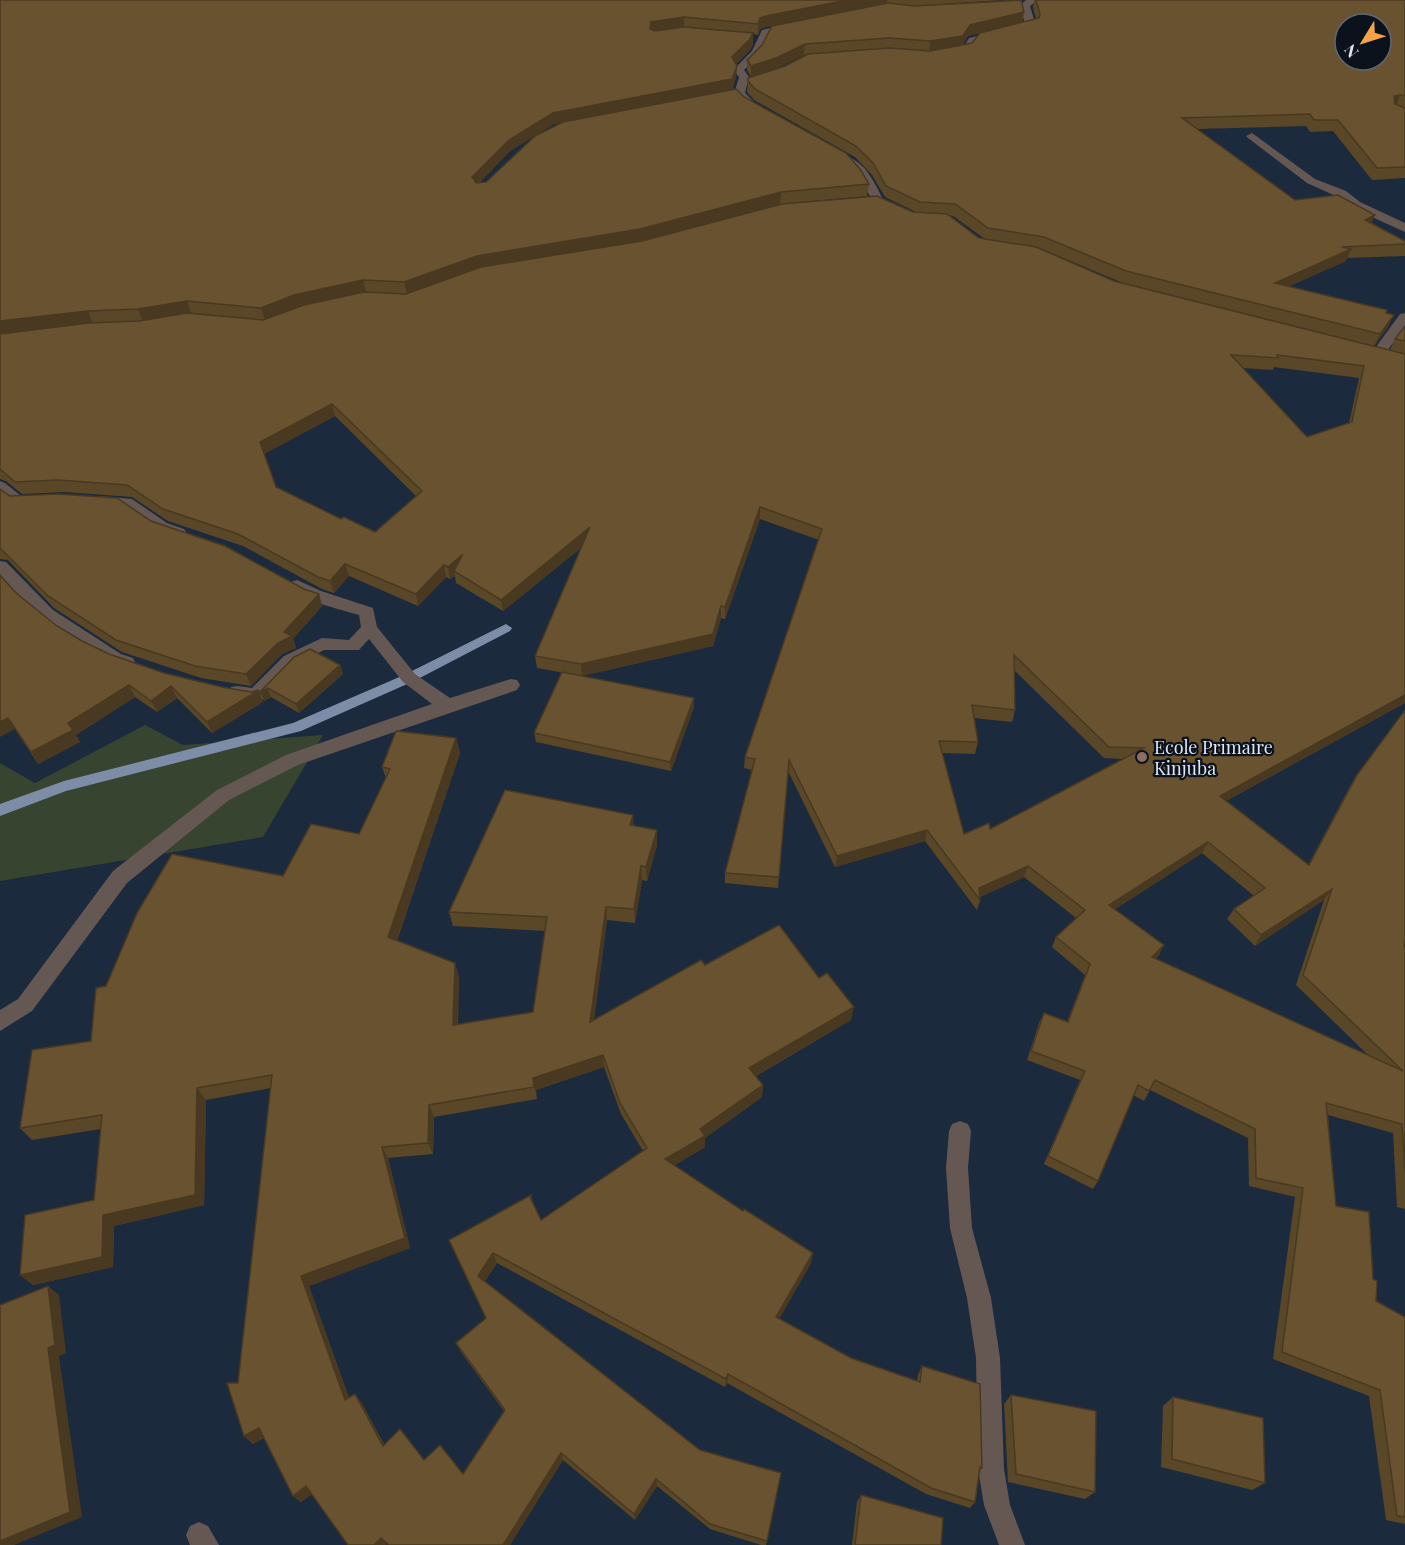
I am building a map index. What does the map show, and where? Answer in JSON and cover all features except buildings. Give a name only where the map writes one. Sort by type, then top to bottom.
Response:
[{"type":"street","points":[[938,55],[966,50],[973,40],[1031,26],[1025,3]]},
{"type":"street","points":[[769,116],[749,105],[740,89],[744,77],[738,70],[756,52],[756,39],[766,32],[800,24]]},
{"type":"street","points":[[1252,136],[1311,181],[1342,194],[1356,206],[1405,228]]},
{"type":"street","points":[[841,155],[866,178],[883,203],[859,202]]},
{"type":"street","points":[[1396,359],[1373,353],[1405,317]]},
{"type":"street","points":[[0,486],[18,501]]},
{"type":"street","points":[[0,500],[53,499]]},
{"type":"street","points":[[85,500],[127,503],[162,527],[194,538]]},
{"type":"street","points":[[0,567],[47,614],[115,658],[146,669]]},
{"type":"street","points":[[280,578],[315,595],[366,612],[369,628],[409,678],[430,695],[448,705]]},
{"type":"street","points":[[222,690],[256,696],[290,660],[322,644],[353,646],[369,628]]},
{"type":"street","points":[[0,1022],[25,1005],[120,877],[223,795],[292,760],[511,685]]},
{"type":"street","points":[[960,1131],[957,1168],[961,1228],[979,1298],[988,1358],[991,1469],[997,1505],[1012,1545]]},
{"type":"green space","points":[[145,725],[183,745],[323,735],[263,837],[0,881],[0,763],[35,783]]},
{"type":"waterway","points":[[0,810],[64,786],[296,727],[409,678],[506,628]]},
{"type":"place","name":"Ecole Primaire Kinjuba","points":[[1142,757]]}]
